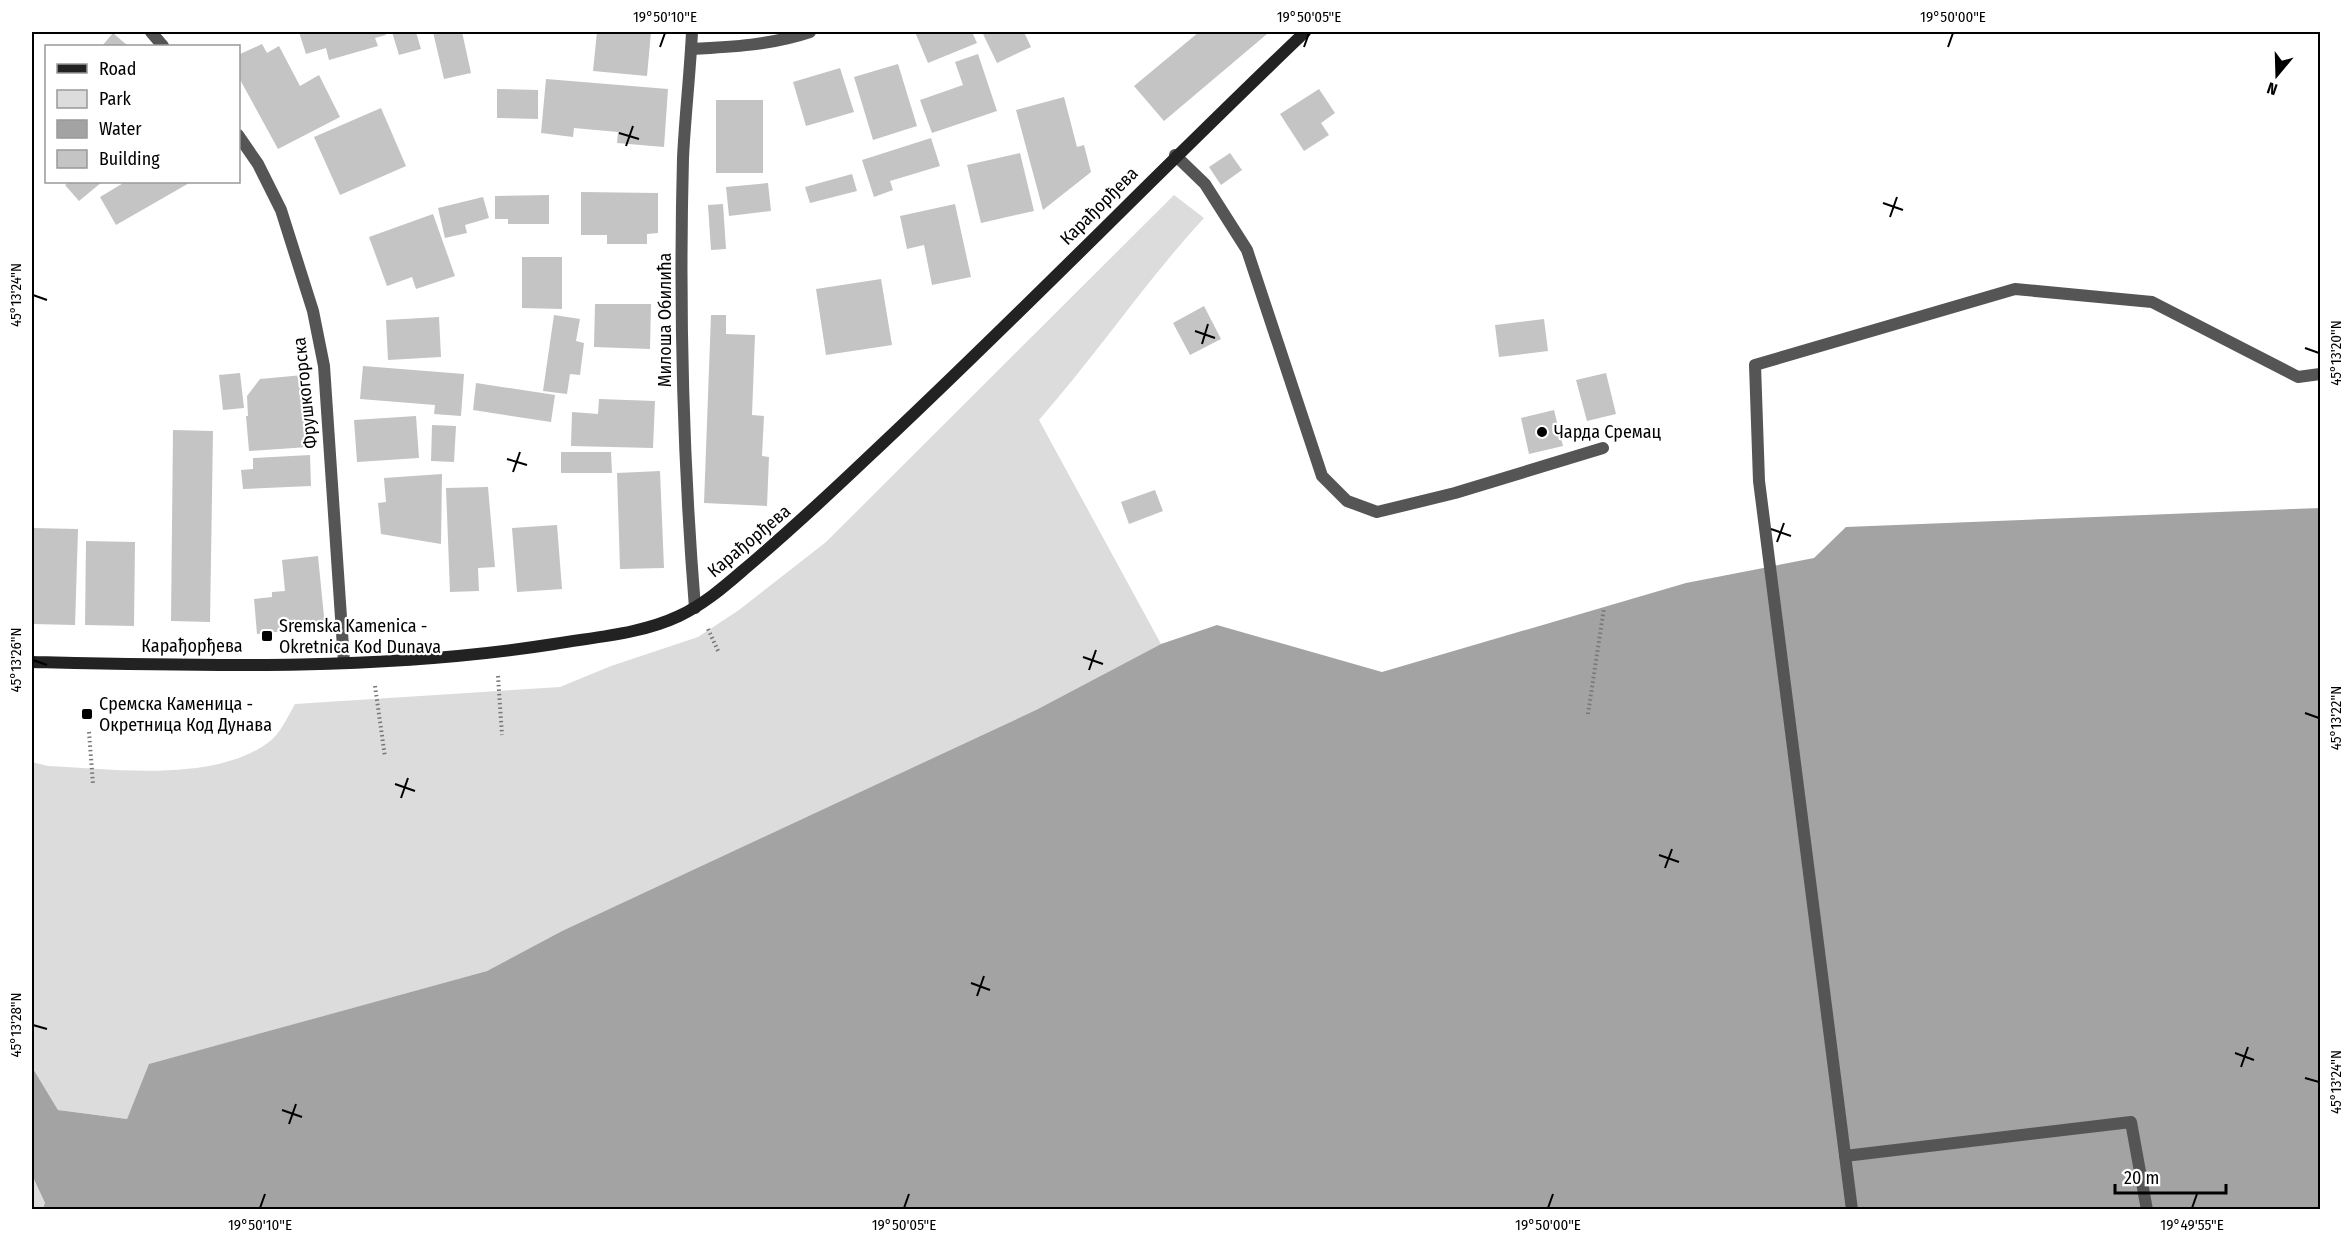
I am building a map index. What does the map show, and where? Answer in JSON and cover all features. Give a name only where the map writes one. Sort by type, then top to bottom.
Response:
[{"type":"main road","name":"Карађорђева","points":[[32,662],[154,665],[344,662],[456,657],[601,636],[660,623],[694,608],[787,534],[951,381],[1176,155],[1305,32]]},
{"type":"street","points":[[151,32],[162,45]]},
{"type":"street","name":"Милоша Обилића","points":[[692,32],[683,156],[682,294],[684,475],[694,608]]},
{"type":"street","points":[[691,49],[757,45],[784,41],[810,32]]},
{"type":"street","name":"Фрушкогорска","points":[[240,138],[258,164],[281,210],[298,258],[324,366],[344,662]]},
{"type":"street","points":[[1176,155],[1205,184],[1247,250],[1322,476],[1347,501],[1377,512],[1455,493],[1603,448]]},
{"type":"street","points":[[1852,1209],[1759,481],[1755,366],[2015,289],[2152,302],[2298,377],[2320,374]]},
{"type":"street","points":[[1845,1156],[2131,1122],[2147,1209]]},
{"type":"path","points":[[1588,714],[1604,608]]},
{"type":"path","points":[[712,637],[719,653]]},
{"type":"path","points":[[372,661],[385,757]]},
{"type":"path","points":[[498,705],[502,735]]},
{"type":"path","points":[[89,732],[93,784]]},
{"type":"green space","points":[[1174,195],[1204,218],[1161,267],[1039,420],[1161,644],[1036,710],[562,931],[487,971],[150,1064],[127,1119],[58,1110],[32,1067],[32,762],[48,766],[132,771],[192,768],[221,763],[247,755],[273,739],[295,704],[560,687],[611,666],[698,637],[739,610],[826,542]]},
{"type":"green space","points":[[32,1175],[45,1203],[42,1209],[32,1209]]},
{"type":"water","points":[[2320,508],[2320,1209],[42,1210],[45,1203],[32,1175],[32,1067],[58,1110],[127,1119],[149,1064],[487,971],[562,931],[1036,710],[1161,644],[1217,625],[1382,672],[1686,583],[1814,558],[1846,527]]},
{"type":"building","points":[[299,32],[385,32],[386,35],[375,38],[378,46],[329,60],[326,48],[306,54]]},
{"type":"building","points":[[392,32],[416,32],[421,49],[399,55]]},
{"type":"building","points":[[433,32],[462,32],[471,73],[444,79]]},
{"type":"building","points":[[597,32],[651,32],[647,76],[593,71]]},
{"type":"building","points":[[915,32],[972,32],[977,43],[928,63]]},
{"type":"building","points":[[982,32],[1024,32],[1031,47],[997,63]]},
{"type":"building","points":[[1199,32],[1265,32],[1267,34],[1164,121],[1134,86]]},
{"type":"building","points":[[113,33],[127,45],[103,45]]},
{"type":"building","points":[[262,44],[267,53],[279,46],[300,86],[319,75],[340,117],[278,149],[240,80],[240,54]]},
{"type":"building","points":[[978,54],[997,111],[932,133],[920,100],[963,85],[955,62]]},
{"type":"building","points":[[898,64],[917,126],[873,140],[854,77]]},
{"type":"building","points":[[840,68],[854,112],[806,126],[793,82]]},
{"type":"building","points":[[546,79],[668,89],[664,147],[617,143],[618,132],[574,128],[573,137],[541,133]]},
{"type":"building","points":[[497,89],[538,90],[538,119],[497,118]]},
{"type":"building","points":[[1319,89],[1335,113],[1321,123],[1329,135],[1304,151],[1280,114]]},
{"type":"building","points":[[1064,97],[1077,147],[1084,145],[1091,172],[1043,210],[1016,110]]},
{"type":"building","points":[[716,100],[763,100],[763,173],[716,173]]},
{"type":"building","points":[[381,108],[406,166],[340,195],[314,137]]},
{"type":"building","points":[[931,138],[940,166],[890,181],[893,190],[874,197],[862,160]]},
{"type":"building","points":[[1020,153],[1034,211],[981,223],[967,165]]},
{"type":"building","points":[[1230,153],[1242,170],[1221,185],[1209,167]]},
{"type":"building","points":[[852,174],[857,191],[810,203],[805,187]]},
{"type":"building","points":[[68,183],[101,183],[79,201],[65,185]]},
{"type":"building","points":[[123,183],[189,183],[116,225],[100,197]]},
{"type":"building","points":[[768,183],[771,211],[729,216],[726,187]]},
{"type":"building","points":[[581,192],[658,193],[658,233],[647,234],[647,244],[607,244],[607,235],[581,235]]},
{"type":"building","points":[[549,195],[549,224],[508,224],[508,219],[495,219],[495,196]]},
{"type":"building","points":[[483,197],[489,218],[465,225],[467,233],[445,238],[438,208]]},
{"type":"building","points":[[723,204],[726,249],[711,250],[708,205]]},
{"type":"building","points":[[955,204],[971,277],[932,285],[924,245],[907,249],[900,216]]},
{"type":"building","points":[[433,214],[455,276],[416,289],[412,277],[387,286],[369,237]]},
{"type":"building","points":[[522,257],[562,257],[562,309],[522,308]]},
{"type":"building","points":[[881,279],[892,345],[826,355],[816,289]]},
{"type":"building","points":[[595,304],[651,304],[650,349],[594,347]]},
{"type":"building","points":[[1204,306],[1221,339],[1190,355],[1173,323]]},
{"type":"building","points":[[554,315],[580,319],[576,341],[584,343],[580,375],[570,374],[567,394],[543,391]]},
{"type":"building","points":[[711,315],[726,315],[726,334],[755,335],[752,415],[764,416],[762,456],[769,457],[767,506],[704,503]]},
{"type":"building","points":[[439,317],[441,357],[388,360],[386,320]]},
{"type":"building","points":[[1544,319],[1548,351],[1499,357],[1495,325]]},
{"type":"building","points":[[363,366],[464,374],[461,416],[434,414],[435,405],[360,399]]},
{"type":"building","points":[[240,373],[244,408],[223,410],[219,375]]},
{"type":"building","points":[[1606,373],[1616,414],[1587,421],[1576,380]]},
{"type":"building","points":[[303,375],[308,447],[249,451],[247,396],[260,379]]},
{"type":"building","points":[[476,383],[555,395],[551,422],[473,410]]},
{"type":"building","points":[[599,399],[655,401],[653,448],[571,446],[572,412],[598,414]]},
{"type":"building","name":"Чарда Сремац","points":[[1554,410],[1563,446],[1529,454],[1521,418]]},
{"type":"building","points":[[416,416],[419,458],[357,462],[354,420]]},
{"type":"building","points":[[432,425],[456,426],[454,462],[431,461]]},
{"type":"building","points":[[173,430],[213,431],[210,622],[171,621]]},
{"type":"building","points":[[561,452],[611,452],[612,473],[561,473]]},
{"type":"building","points":[[310,455],[311,486],[243,489],[241,470],[253,469],[253,458]]},
{"type":"building","points":[[660,471],[664,568],[620,569],[617,473]]},
{"type":"building","points":[[442,474],[441,544],[381,534],[378,503],[386,502],[384,478]]},
{"type":"building","points":[[488,487],[495,567],[478,568],[479,591],[450,592],[446,488]]},
{"type":"building","points":[[1155,490],[1163,511],[1129,524],[1121,502]]},
{"type":"building","points":[[557,525],[562,589],[517,592],[512,528]]},
{"type":"building","points":[[32,528],[78,529],[75,625],[32,624]]},
{"type":"building","points":[[86,541],[135,542],[134,626],[85,625]]},
{"type":"building","points":[[318,556],[325,627],[257,634],[254,599],[272,597],[272,592],[285,591],[282,560]]},
{"type":"place","name":"Чарда Сремац","points":[[1542,432]]},
{"type":"place","name":"Sremska Kamenica - Okretnica Kod Dunava","points":[[267,636]]},
{"type":"place","name":"Сремска Каменица - Окретница Код Дунава","points":[[87,714]]}]
